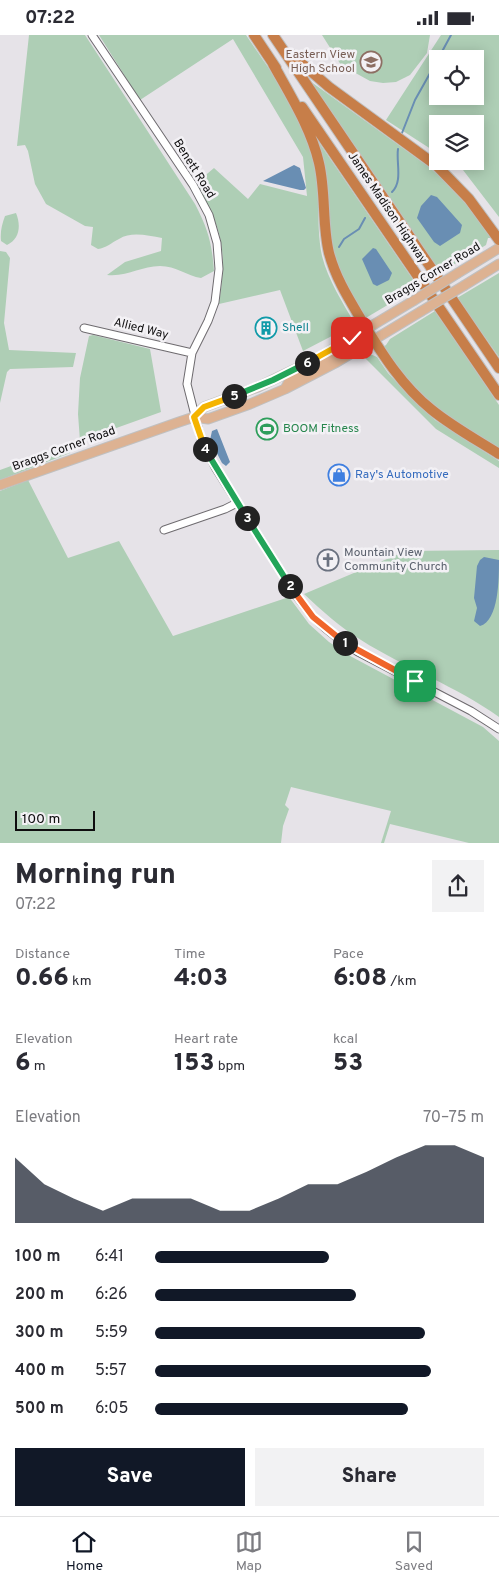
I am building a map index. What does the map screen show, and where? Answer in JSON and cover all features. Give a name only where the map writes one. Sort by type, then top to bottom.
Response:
[{"type":"highway","name":"James Madison Highway","points":[[254,35],[499,395]]},
{"type":"highway","name":"James Madison Highway","points":[[273,35],[499,368]]},
{"type":"highway","points":[[273,35],[302,65],[328,87],[437,166],[469,199],[499,240]]},
{"type":"highway","points":[[273,64],[314,144],[323,187],[329,252],[341,286],[374,341],[399,377],[433,411],[499,453]]},
{"type":"main road","name":"Braggs Corner Road","points":[[0,485],[194,417],[204,407],[273,380],[318,358],[499,248]]},
{"type":"main road","name":"Braggs Corner Road","points":[[194,417],[208,419],[285,389],[374,341],[499,263]]},
{"type":"main road","points":[[285,389],[290,380],[332,357],[352,338]]},
{"type":"street","name":"Benett Road","points":[[92,35],[193,185],[209,215],[217,243],[218,283],[211,312],[192,353],[187,384],[194,417],[206,451],[295,594],[313,617],[335,637],[358,652],[471,711],[499,729]]},
{"type":"street","name":"Allied Way","points":[[84,328],[192,353]]},
{"type":"street","points":[[164,530],[237,503]]},
{"type":"green space","points":[[29,35],[85,35],[195,204],[209,236],[214,271],[201,278],[166,266],[153,266],[121,274],[107,275],[125,262],[161,251],[162,238],[129,235],[104,248],[98,249],[91,245],[93,227],[85,226],[46,204],[35,184],[25,145],[17,146]]},
{"type":"green space","points":[[99,35],[246,35],[283,90],[300,119],[306,134],[312,150],[317,176],[322,256],[332,283],[355,324],[303,351],[280,290],[219,304],[223,269],[221,241],[212,215],[195,184],[214,168],[248,199],[260,184],[307,196],[303,157],[233,39],[140,100]]},
{"type":"green space","points":[[322,35],[430,35],[427,53],[410,75],[396,82],[383,83],[370,81],[341,65]]},
{"type":"green space","points":[[441,35],[499,35],[499,217],[463,170],[484,170],[484,115],[429,115],[429,148],[386,120],[429,54],[429,105],[484,105],[484,50],[431,50]]},
{"type":"green space","points":[[310,81],[429,167],[429,170],[432,170],[448,184],[477,216],[491,238],[488,238],[486,245],[440,273]]},
{"type":"green space","points":[[320,144],[418,287],[364,319],[347,289],[333,251],[317,146]]},
{"type":"green space","points":[[16,213],[19,222],[17,235],[7,245],[1,241],[3,222],[5,216]]},
{"type":"green space","points":[[0,251],[6,252],[10,258],[4,323],[9,350],[76,353],[73,367],[10,369],[7,372],[0,403]]},
{"type":"green space","points":[[499,273],[499,357],[457,298]]},
{"type":"green space","points":[[435,311],[499,405],[499,451],[431,405],[404,377],[383,347],[390,339]]},
{"type":"green space","points":[[93,335],[150,349],[161,412],[80,441],[78,414],[80,378],[89,336]]},
{"type":"green space","points":[[370,354],[377,357],[388,373],[435,420],[499,461],[499,468],[436,429],[363,356]]},
{"type":"green space","points":[[69,445],[70,453],[0,480],[0,470]]},
{"type":"green space","points":[[28,480],[68,558],[119,541],[173,636],[289,597],[309,624],[329,642],[352,657],[483,727],[499,741],[499,843],[469,843],[390,824],[384,843],[381,843],[391,811],[291,787],[285,805],[289,809],[283,826],[281,843],[0,843],[0,491]]},
{"type":"green space","points":[[499,550],[499,717],[448,686],[361,640],[331,619],[304,594],[406,551]]},
{"type":"water","points":[[294,165],[300,168],[306,188],[304,190],[263,181]]},
{"type":"water","points":[[431,195],[437,197],[462,225],[460,233],[440,246],[434,242],[417,218],[421,206]]},
{"type":"water","points":[[373,248],[376,249],[392,273],[389,280],[377,286],[373,284],[362,259]]},
{"type":"water","points":[[217,429],[230,462],[226,466],[222,463],[210,440],[212,431]]},
{"type":"water","points":[[484,557],[499,560],[499,577],[497,598],[491,616],[480,626],[474,621],[477,608],[474,598],[477,566]]},
{"type":"waterway","points":[[443,50],[451,35]]},
{"type":"waterway","points":[[402,133],[415,100],[429,75]]},
{"type":"waterway","points":[[392,192],[398,177],[398,149]]},
{"type":"waterway","points":[[339,247],[344,239],[359,229],[365,218]]},
{"type":"place","name":"Eastern View High School","points":[[371,62]]},
{"type":"place","name":"Shell","points":[[266,328]]},
{"type":"place","name":"BOOM Fitness","points":[[267,429]]},
{"type":"place","name":"Ray's Automotive","points":[[339,475]]},
{"type":"place","name":"Mountain View Community Church","points":[[328,560]]},
{"type":"route","points":[[352,338],[318,358],[273,380],[204,407],[194,417],[206,451],[215,467],[295,594],[313,617],[335,637],[358,652],[415,681]]}]
